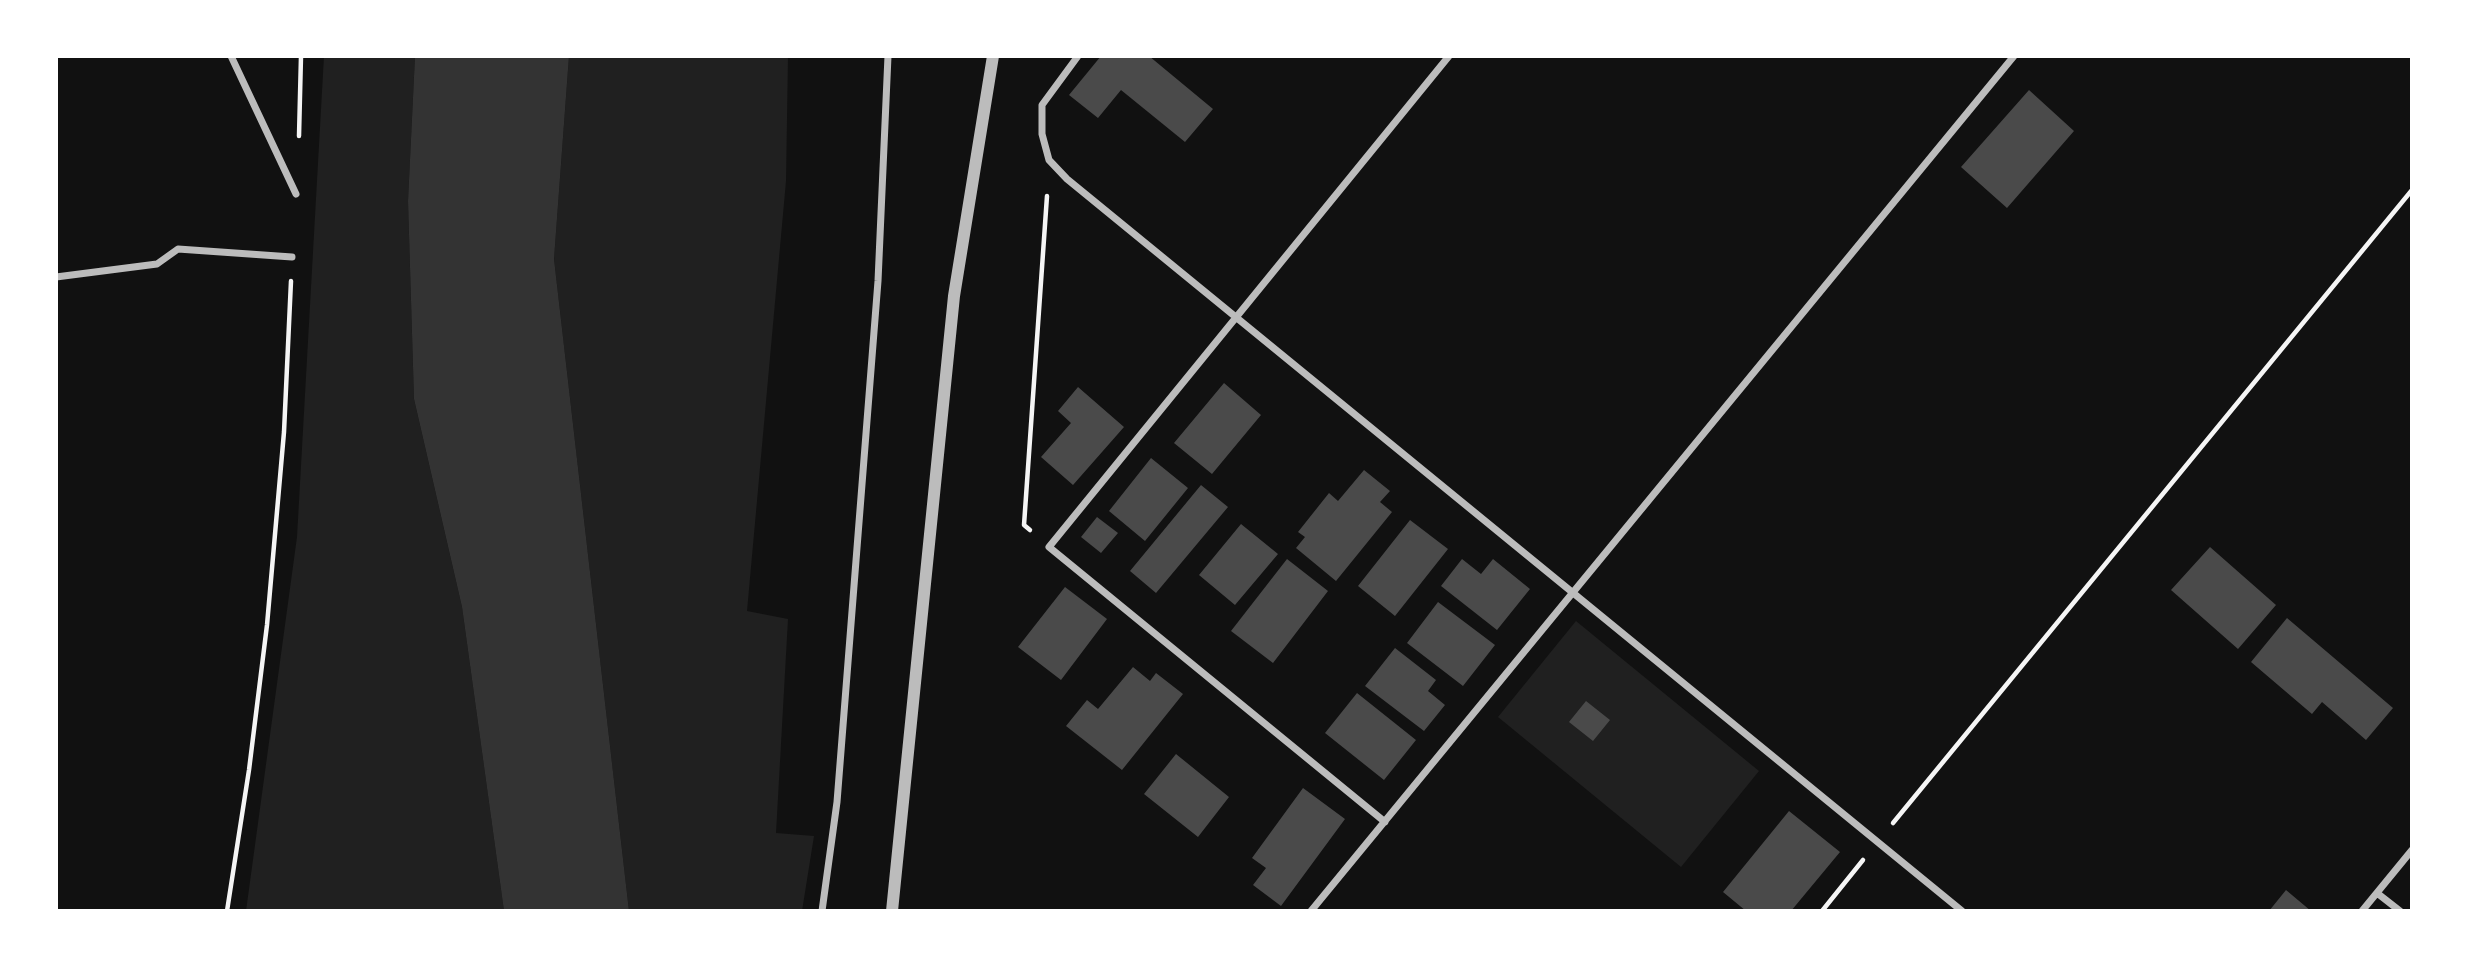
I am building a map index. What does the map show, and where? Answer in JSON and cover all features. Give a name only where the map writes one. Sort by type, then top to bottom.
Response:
[{"type":"street","points":[[231,56],[296,194]]},
{"type":"street","points":[[822,911],[837,802],[877,295],[888,56]]},
{"type":"street","points":[[892,911],[954,296],[992,56]]},
{"type":"street","points":[[1078,56],[1057,80],[1042,105],[1042,134],[1049,160],[1067,179],[1235,319],[1576,592],[1962,911]]},
{"type":"street","points":[[1385,822],[1049,547],[1450,56]]},
{"type":"street","points":[[1311,911],[2014,56]]},
{"type":"street","points":[[56,277],[157,264],[178,249],[292,257]]},
{"type":"street","points":[[2362,911],[2412,850]]},
{"type":"street","points":[[2376,893],[2399,911]]},
{"type":"path","points":[[299,141],[301,56]]},
{"type":"path","points":[[1049,160],[1024,525],[1049,547]]},
{"type":"path","points":[[1822,911],[2412,190]]},
{"type":"path","points":[[227,911],[267,625],[284,432],[292,257]]},
{"type":"shaded area","points":[[324,56],[415,56],[408,201],[414,399],[462,607],[504,911],[246,911],[297,537]]},
{"type":"shaded area","points":[[415,56],[569,56],[554,259],[629,911],[504,911],[462,607],[414,399],[408,201]]},
{"type":"shaded area","points":[[569,56],[788,56],[786,181],[747,611],[788,619],[776,833],[814,836],[802,911],[629,911],[554,259]]},
{"type":"shaded area","points":[[1576,621],[1759,771],[1681,867],[1498,717]]},
{"type":"building","points":[[1101,56],[1149,56],[1213,109],[1185,142],[1121,90],[1098,118],[1069,95]]},
{"type":"building","points":[[2029,90],[2074,131],[2007,208],[1961,167]]},
{"type":"building","points":[[1224,383],[1261,415],[1212,474],[1174,443]]},
{"type":"building","points":[[1078,387],[1124,427],[1073,485],[1041,457],[1071,423],[1058,411]]},
{"type":"building","points":[[1151,458],[1188,488],[1145,541],[1109,511]]},
{"type":"building","points":[[1364,470],[1390,491],[1380,502],[1392,512],[1336,581],[1296,548],[1305,537],[1298,532],[1329,493],[1338,501]]},
{"type":"building","points":[[1201,485],[1228,507],[1156,593],[1130,571]]},
{"type":"building","points":[[1097,517],[1118,533],[1101,553],[1081,537]]},
{"type":"building","points":[[1410,520],[1448,549],[1395,616],[1358,586]]},
{"type":"building","points":[[1241,524],[1278,554],[1235,605],[1199,575]]},
{"type":"building","points":[[2210,547],[2276,605],[2238,649],[2171,590]]},
{"type":"building","points":[[1287,559],[1328,591],[1273,663],[1231,631]]},
{"type":"building","points":[[1462,559],[1481,574],[1493,559],[1530,589],[1497,630],[1441,586]]},
{"type":"building","points":[[1065,587],[1107,619],[1061,680],[1018,647]]},
{"type":"building","points":[[1438,602],[1495,645],[1463,686],[1407,643]]},
{"type":"building","points":[[2287,618],[2393,708],[2366,740],[2322,702],[2312,714],[2251,662]]},
{"type":"building","points":[[1395,648],[1436,680],[1428,691],[1445,705],[1424,731],[1365,686]]},
{"type":"building","points":[[1133,667],[1150,681],[1156,673],[1183,694],[1122,770],[1066,726],[1087,700],[1098,709]]},
{"type":"building","points":[[1357,693],[1416,740],[1384,780],[1325,733]]},
{"type":"building","points":[[1586,701],[1610,720],[1593,741],[1569,722]]},
{"type":"building","points":[[1176,754],[1229,797],[1198,837],[1144,794]]},
{"type":"building","points":[[1303,788],[1345,819],[1281,906],[1253,885],[1266,868],[1252,858]]},
{"type":"building","points":[[1789,811],[1840,852],[1791,911],[1746,911],[1723,892]]},
{"type":"building","points":[[2286,890],[2311,911],[2269,911]]}]
